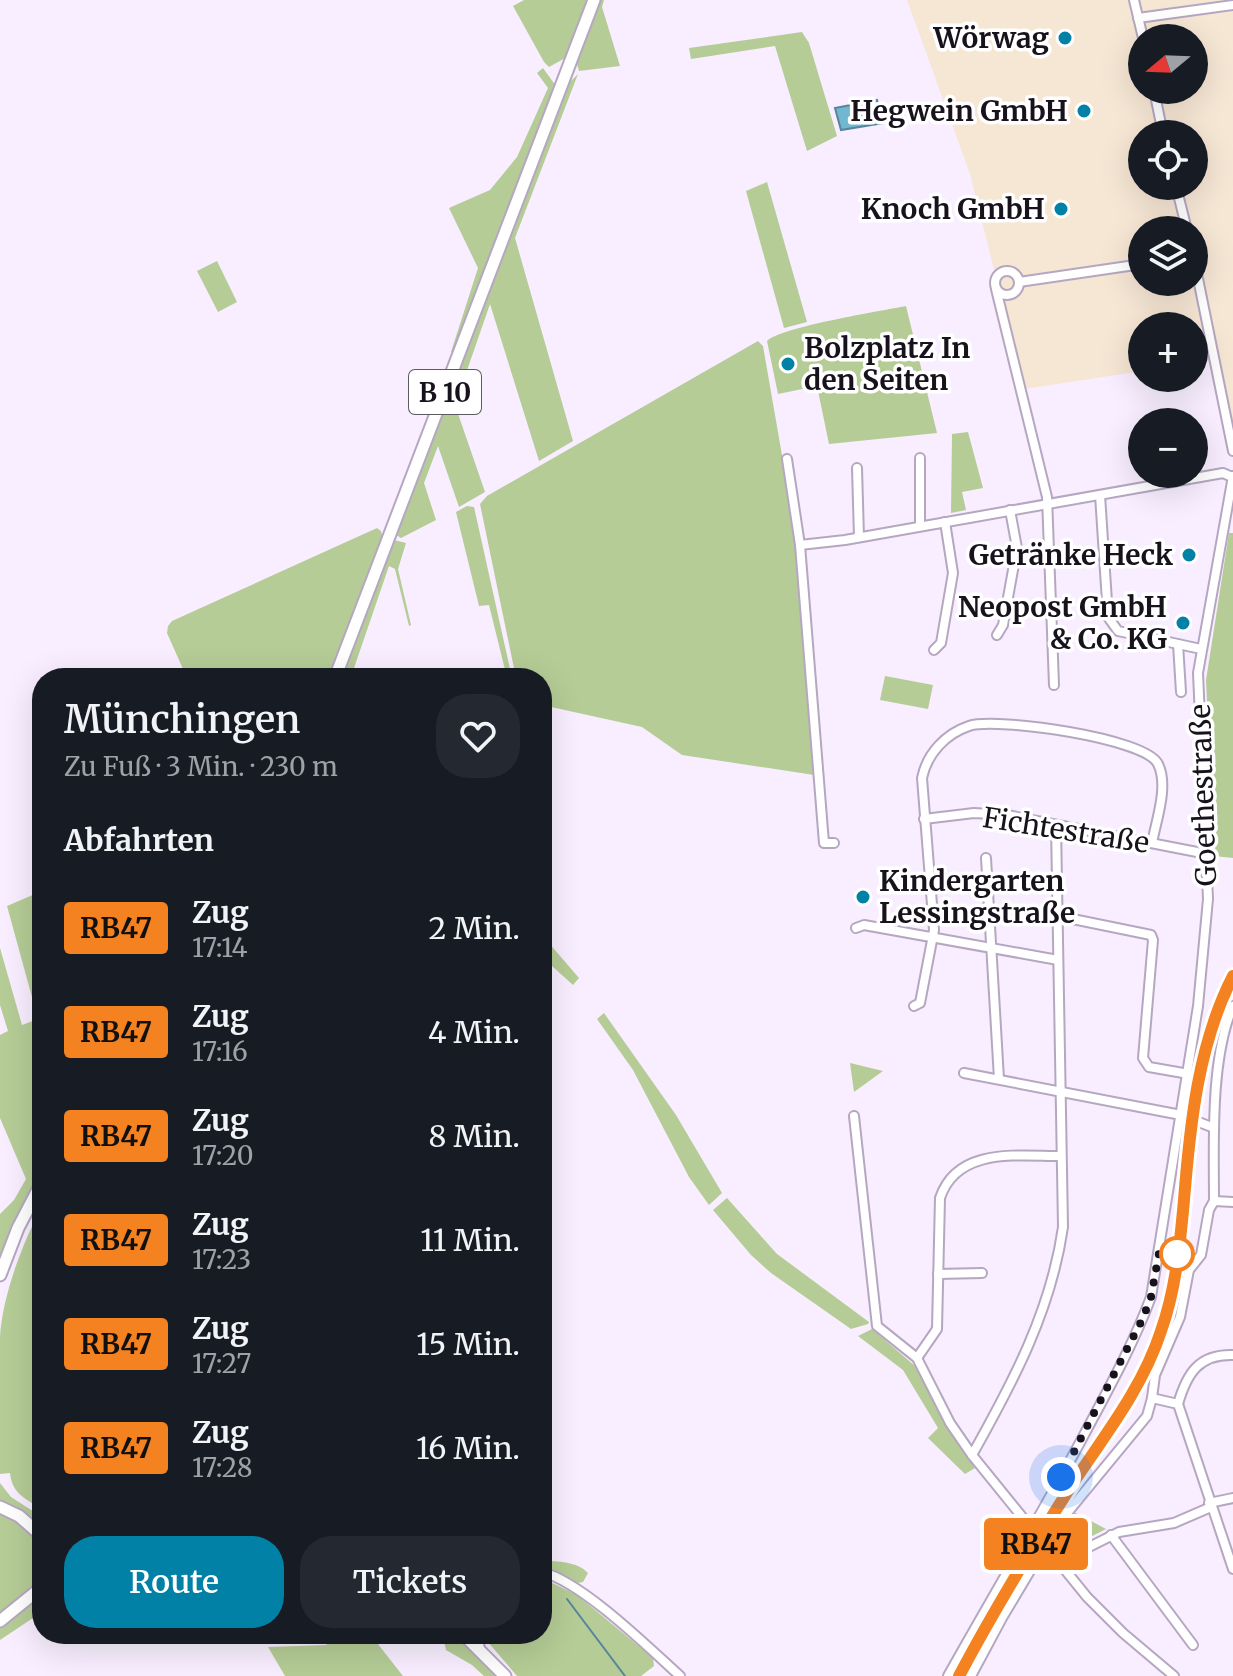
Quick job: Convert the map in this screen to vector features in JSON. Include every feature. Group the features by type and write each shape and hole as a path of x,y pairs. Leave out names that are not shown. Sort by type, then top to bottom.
{"main road":[{"name":"B 10","path":"339,668 594,0"},
{"path":"0,1275 32,1201"},
{"path":"0,1507 19,1516 32,1527"},
{"path":"0,1621 32,1595"},
{"path":"474,1644 505,1676"}],"street":[{"path":"1134,0 1140,24"},
{"path":"1138,18 1233,5"},
{"path":"1019,282 1128,266"},
{"path":"1019,282 1013,273 1003,272 995,278 1047,504 1054,685"},
{"path":"996,289 1000,294 1011,295 1019,282"},
{"path":"1202,296 1233,451"},
{"path":"920,458 920,525"},
{"path":"787,459 800,545 824,843 834,843"},
{"path":"857,468 859,537"},
{"path":"800,545 1223,473 1232,477"},
{"name":"Goethestraße","path":"948,1676 1033,1530 1135,1337 1151,1297 1189,1074 1208,899 1198,673 1232,477"},
{"path":"1100,495 1108,617 1118,631 1201,649"},
{"path":"997,635 1003,625 1017,548 1010,510"},
{"path":"934,650 941,643 953,573 945,522"},
{"path":"1178,644 1181,692"},
{"path":"914,1006 920,1003 933,938 922,778 925,764 941,743 970,726 1010,723 1117,743 1152,756 1158,764 1161,778 1152,843"},
{"name":"Fichtestraße","path":"924,819 974,813 1007,815 1197,852 1207,857"},
{"path":"972,1455 1003,1400 1033,1336 1053,1283 1063,1227 1056,825"},
{"path":"986,858 999,1079"},
{"path":"1058,916 1151,935 1143,1058 1149,1067 1189,1074"},
{"path":"856,928 864,925 1058,960"},
{"path":"971,1676 1045,1545 1073,1505 1147,1416 1155,1375 1180,1317 1189,1270 1201,1255 1209,1210 1214,1201 1214,1128 1222,1049 1233,1006"},
{"path":"964,1073 1181,1115 1214,1128"},
{"path":"854,1116 877,1326 917,1358 950,1423 1045,1545 1107,1618 1174,1676"},
{"path":"917,1358 937,1332 940,1198 948,1182 971,1163 994,1156 1060,1156"},
{"path":"1214,1201 1233,1202"},
{"path":"938,1274 982,1273"},
{"path":"1233,1355 1216,1355 1204,1360 1184,1384 1178,1404 1233,1569"},
{"path":"1152,1398 1178,1404"},
{"path":"1057,1559 1063,1560 1127,1529 1174,1523 1210,1505 1233,1498"},
{"path":"1111,1535 1193,1645"},
{"path":"552,1576 580,1592 680,1676"},
{"path":"479,1644 480,1649"}],"shaded area":[{"path":"907,0 1233,0 1233,431 1220,359 1208,361 1208,312 1128,312 1128,373 1024,389 970,174"}],"green space":[{"path":"524,0 588,0 567,57 549,67 513,6"},
{"path":"600,0 604,0 602,7 620,66 579,71 577,64"},
{"path":"802,32 809,43 837,136 807,151 775,46 691,59 689,48"},
{"path":"543,68 556,86 455,352 451,352 478,268 449,208 490,190 517,157 548,88 537,73"},
{"path":"578,74 515,238 573,441 539,461 490,304 455,405 485,492 459,507 438,446 424,483 436,520 401,538 396,535 419,474 569,83"},
{"path":"767,182 807,322 784,328 746,191"},
{"path":"217,261 237,302 218,312 197,271"},
{"path":"906,306 937,433 829,444 817,386 778,394 767,341 791,330"},
{"path":"758,341 763,346 798,547 814,775 682,755 642,727 552,707 552,668 514,668 480,504 487,496"},
{"path":"968,432 983,488 962,492 966,510 951,513 952,434"},
{"path":"467,506 474,507 510,668 505,668 489,605 479,606 456,512"},
{"path":"377,528 381,531 383,539 333,668 183,668 167,633 172,621"},
{"path":"1229,533 1233,533 1233,858 1214,856 1206,680"},
{"path":"394,540 406,543 398,569 411,625 395,569 389,566 354,668 344,668"},
{"path":"885,676 933,685 928,709 880,700"},
{"path":"32,895 32,997 7,906"},
{"path":"552,947 579,978 573,985 552,966"},
{"path":"0,948 22,1025 32,1021 32,1194 0,1260 0,1214 14,1200 26,1179 0,1118 0,1035 8,1031 0,1005"},
{"path":"604,1013 676,1115 722,1193 709,1205 689,1177 633,1070 597,1019"},
{"path":"850,1063 883,1071 854,1092"},
{"path":"727,1198 777,1254 868,1324 851,1329 771,1273 751,1255 713,1210"},
{"path":"32,1228 32,1503 15,1489 10,1473 0,1474 0,1337 5,1305"},
{"path":"872,1329 915,1366 929,1387 936,1408 975,1468 965,1474 928,1438 938,1428 903,1370 858,1336"},
{"path":"0,1483 11,1497 32,1511 32,1520 12,1506 0,1501"},
{"path":"0,1512 32,1534 32,1587 3,1613 0,1611"},
{"path":"1074,1512 1106,1529 1061,1552 1053,1544"},
{"path":"552,1561 584,1569 588,1573 583,1582 578,1583 552,1571"},
{"path":"552,1583 577,1595 653,1658 654,1666 641,1676 517,1676 490,1644 552,1644"},
{"path":"32,1602 32,1619 0,1640 0,1626"},
{"path":"378,1644 403,1676 285,1676 268,1647"},
{"path":"445,1644 463,1644 497,1676 484,1676 446,1650"}],"water":[{"path":"877,100 884,123 841,130 835,108"}],"waterway":[{"path":"567,1599 625,1676"}],"railway":[{"path":"959,1676 1023,1564 1116,1419 1157,1338 1174,1277 1198,1084 1218,1010 1233,976"}],"train":[{"name":"RB47","path":"959,1676 1055,1512 1137,1385 1155,1349 1174,1277 1204,1056 1217,1012 1233,976"}],"place":[{"name":"Wörwag","path":"1065,38"},
{"name":"Hegwein GmbH","path":"1084,111"},
{"name":"Knoch GmbH","path":"1061,209"},
{"name":"Bolzplatz In den Seiten","path":"788,364"},
{"name":"Getränke Heck","path":"1189,555"},
{"name":"Neopost GmbH & Co. KG","path":"1183,623"},
{"name":"Kindergarten Lessingstraße","path":"863,897"}],"route":[{"path":"1061,1477 1135,1337 1151,1297 1159,1253 1177,1254"}]}
